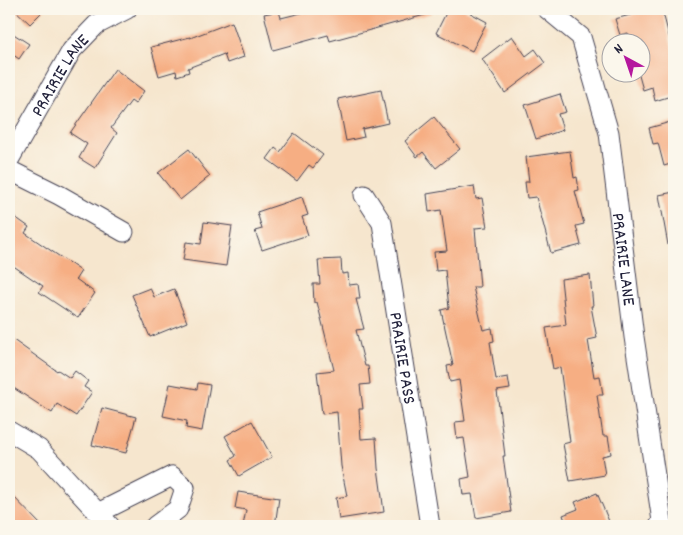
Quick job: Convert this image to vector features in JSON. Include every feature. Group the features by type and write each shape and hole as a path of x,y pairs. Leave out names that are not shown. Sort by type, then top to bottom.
{"street":[{"name":"PRAIRIE LANE","path":"9,160 72,50 96,25 127,9"},
{"name":"PRAIRIE LANE","path":"547,9 581,37 609,133 634,337 662,521 659,526"},
{"path":"9,170 59,195 124,232"},
{"name":"PRAIRIE PASS","path":"364,195 382,223 430,526"},
{"path":"9,431 39,449 104,519 172,476 185,488 181,502 178,510 155,526"}],"building":[{"path":"14,9 45,9 30,24"},
{"path":"317,9 431,9 432,13 330,41 328,35 273,50 264,14 279,11 281,18"},
{"path":"448,9 463,9 487,22 472,51 436,33"},
{"path":"653,9 662,9 674,55 674,95 655,101 652,87 643,90 641,82 650,82 650,32 619,32 615,19"},
{"path":"232,22 244,57 227,63 224,54 188,68 189,72 177,76 176,71 159,76 151,47 190,38"},
{"path":"9,31 29,44 19,59 9,52"},
{"path":"512,36 526,56 535,49 545,63 505,93 482,59"},
{"path":"115,69 144,91 135,104 131,101 111,128 117,133 95,168 79,158 87,144 70,133"},
{"path":"381,90 388,123 362,129 364,137 346,141 338,99"},
{"path":"560,94 566,112 558,114 563,130 536,139 525,105"},
{"path":"434,117 460,149 436,168 423,152 417,157 405,141"},
{"path":"674,121 674,163 664,166 658,143 653,144 649,128"},
{"path":"294,133 323,155 313,168 309,165 297,181 267,159 275,148 280,152"},
{"path":"189,149 210,176 180,200 158,173"},
{"path":"570,151 574,178 577,177 579,190 575,191 584,224 576,226 581,245 551,253 536,197 527,198 525,182 529,182 526,157"},
{"path":"474,186 476,199 482,198 487,227 475,228 480,287 473,287 483,330 492,328 494,341 490,342 496,379 508,377 510,389 497,391 505,456 503,456 511,512 476,518 472,494 463,495 461,479 470,477 464,438 457,439 455,422 465,421 459,380 450,382 447,366 453,365 441,310 449,308 445,270 436,271 434,252 447,251 441,210 429,212 427,194"},
{"path":"674,192 674,244 668,245 659,195"},
{"path":"302,197 308,215 302,217 308,235 262,250 255,231 262,229 257,212"},
{"path":"15,217 29,227 25,233 81,271 76,279 95,293 78,318 39,292 43,286 9,263 9,226"},
{"path":"204,222 232,226 226,266 183,260 186,242 201,244"},
{"path":"341,259 342,274 348,273 349,285 358,284 360,299 356,299 364,329 356,330 365,366 368,366 370,384 360,385 363,409 359,409 361,439 376,438 384,512 339,519 336,498 347,496 341,466 337,412 322,414 317,372 334,370 317,302 314,303 313,284 320,284 318,260"},
{"path":"590,275 593,306 591,306 597,338 588,340 594,377 600,376 603,395 597,395 603,436 608,436 611,454 602,456 605,475 570,481 563,444 570,442 560,367 553,369 546,328 566,325 561,279"},
{"path":"150,288 154,297 174,289 187,322 150,337 132,295"},
{"path":"9,337 57,371 70,378 75,371 88,381 84,387 92,392 76,416 57,404 52,413 9,385"},
{"path":"198,383 210,385 202,431 186,428 187,421 163,416 170,384 197,389"},
{"path":"102,408 136,417 126,453 92,445"},
{"path":"252,421 272,457 239,476 230,460 236,456 225,436"},
{"path":"9,492 42,526 9,526"},
{"path":"238,492 279,498 275,526 243,526 246,510 235,508"},
{"path":"597,493 611,526 567,526 563,515 578,509 575,502"}]}
